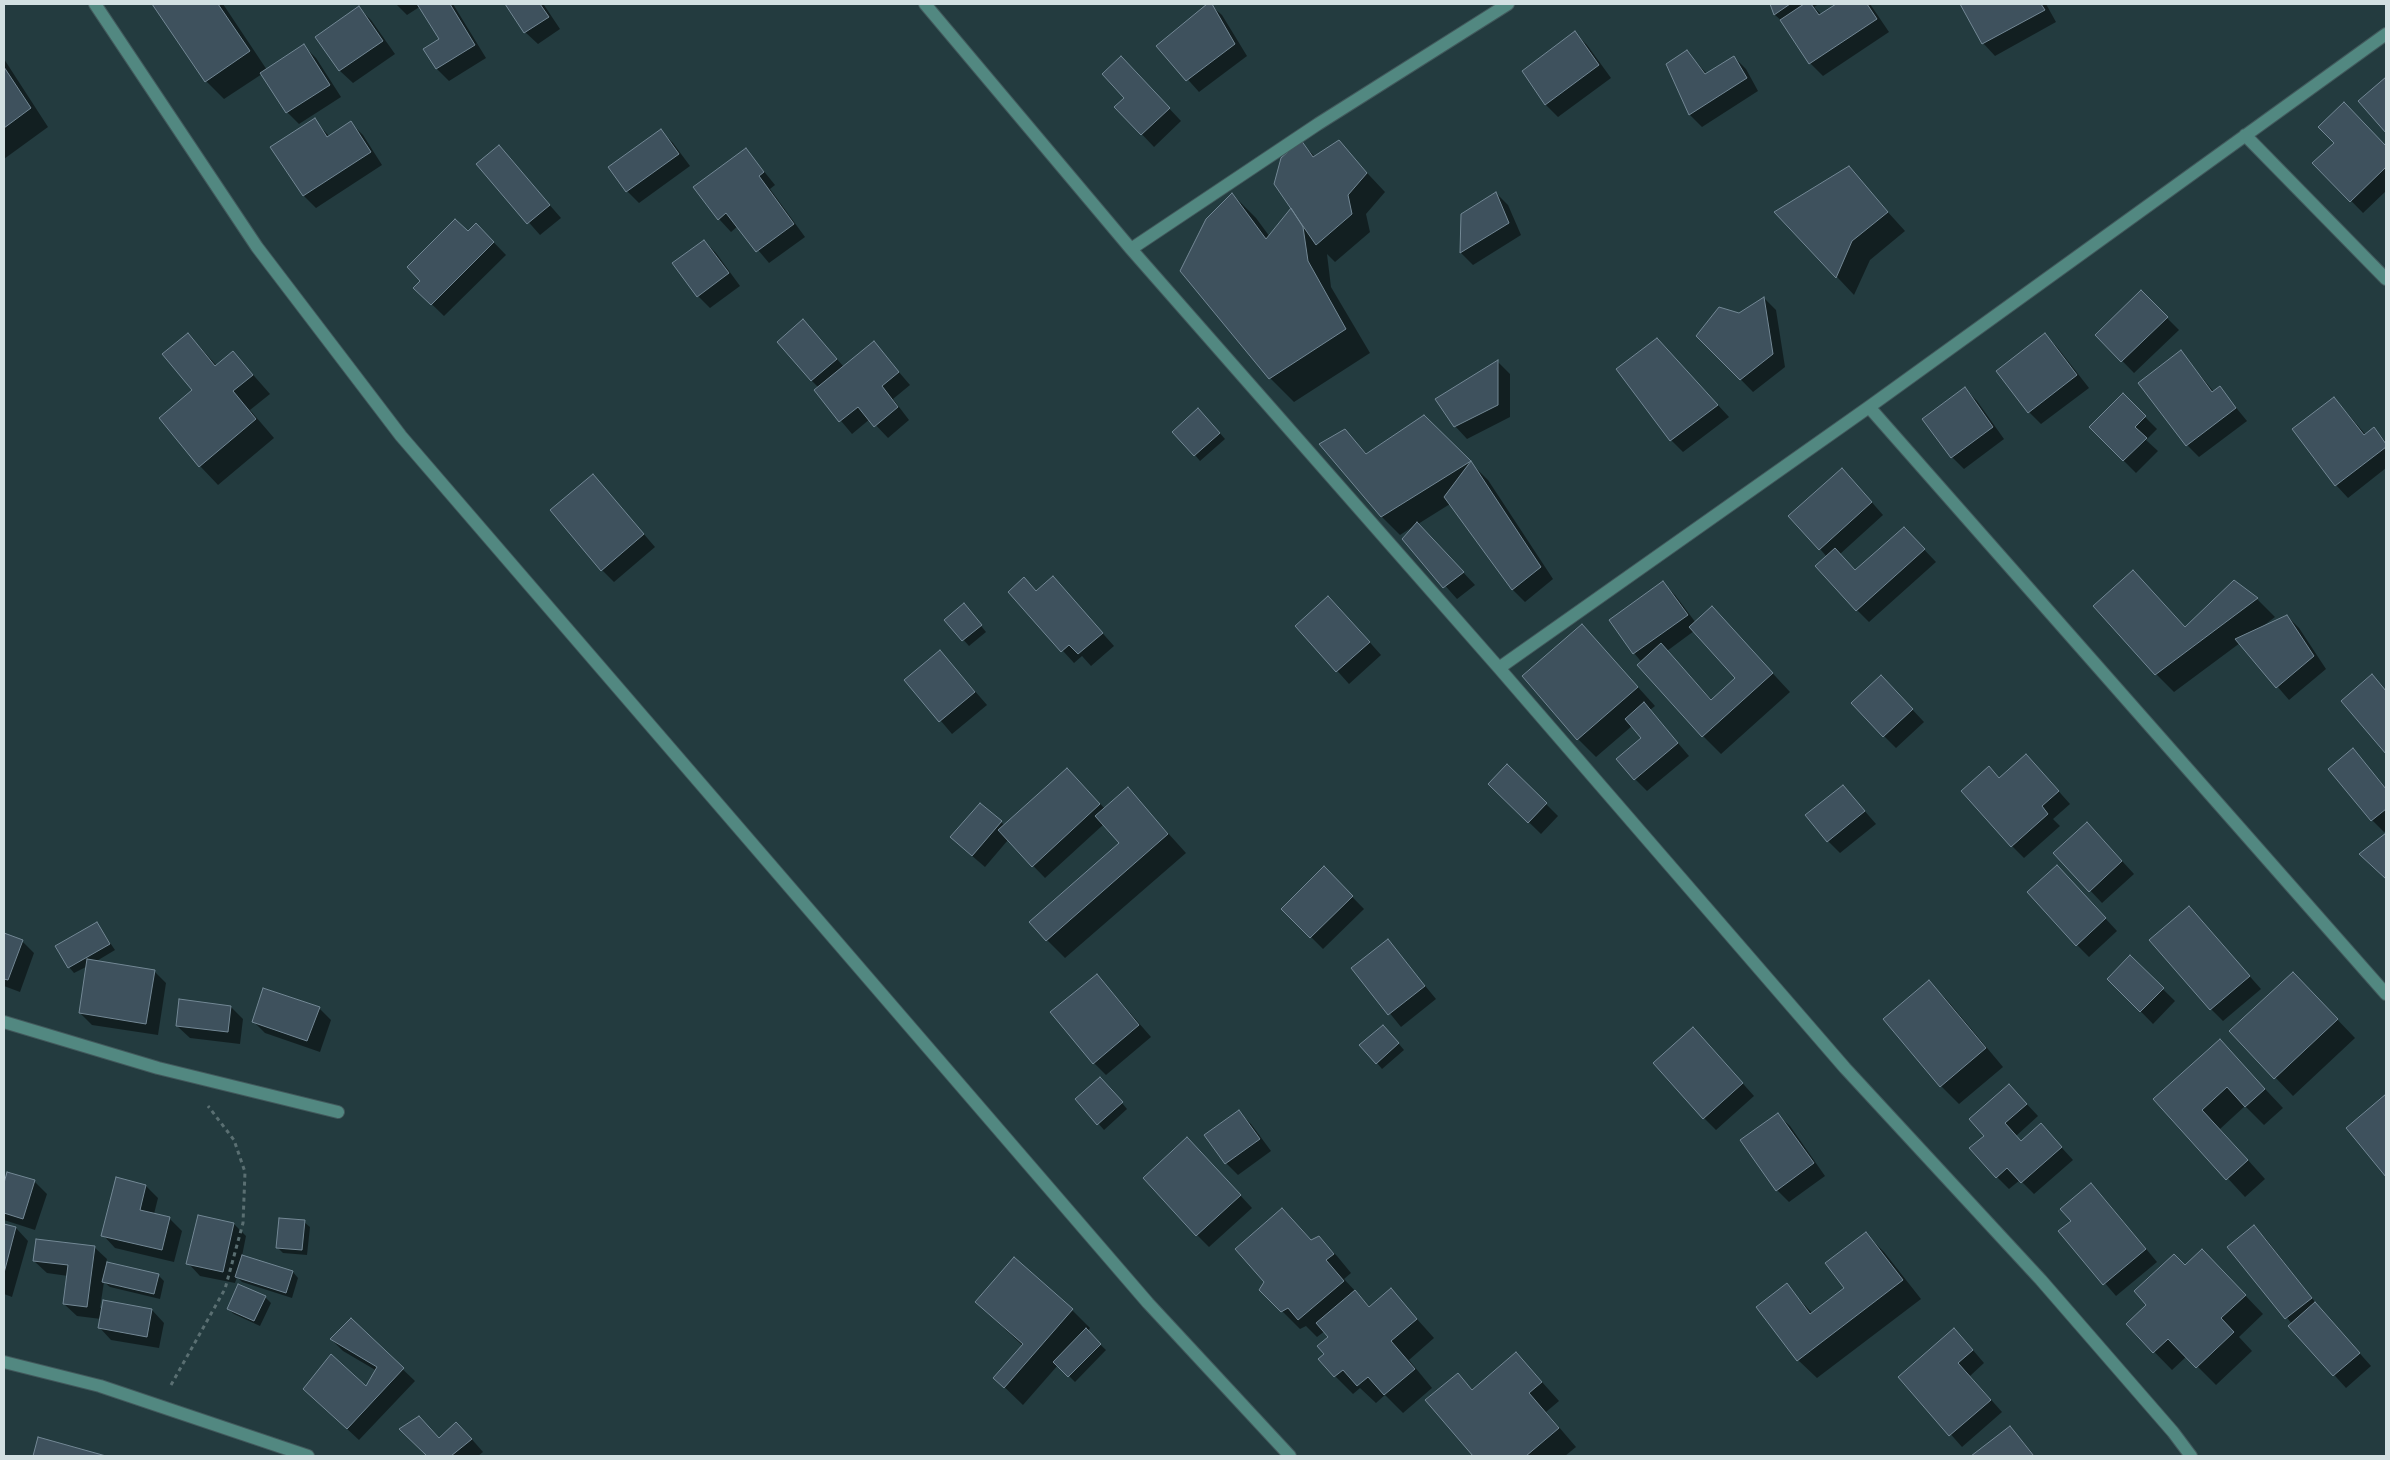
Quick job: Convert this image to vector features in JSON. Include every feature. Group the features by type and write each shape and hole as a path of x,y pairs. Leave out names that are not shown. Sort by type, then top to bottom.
{"street":[{"path":"96,4 257,247 401,436 1148,1303 1290,1456"},
{"path":"925,4 1131,249 1499,668 1845,1068 2040,1280 2173,1432 2191,1456"},
{"path":"1131,249 1318,124 1508,4"},
{"path":"1499,668 1868,407 2386,34"},
{"path":"2246,136 2386,279"},
{"path":"1868,407 2386,994"},
{"path":"4,1022 158,1068 338,1112"},
{"path":"4,1362 100,1386 308,1456"}],"path":[{"path":"159,1407 225,1290 244,1222 245,1172 234,1140 212,1109 204,1103"}],"building":[{"path":"152,4 218,4 250,51 205,82"},
{"path":"417,4 450,4 475,45 436,69 423,49 439,39"},
{"path":"505,4 540,4 549,17 524,33"},
{"path":"1207,4 1212,4 1235,44 1186,81 1156,46"},
{"path":"1770,4 1790,4 1774,15"},
{"path":"1804,4 1811,4 1819,15 1836,4 1867,4 1877,19 1809,64 1780,20"},
{"path":"1960,4 2041,4 2045,10 1982,44"},
{"path":"359,6 383,41 339,71 315,37"},
{"path":"1575,31 1599,65 1545,105 1522,71"},
{"path":"304,44 330,85 286,113 260,73"},
{"path":"1687,50 1705,74 1734,56 1747,78 1689,115 1666,64"},
{"path":"1121,56 1170,108 1141,135 1114,107 1124,98 1102,74"},
{"path":"4,67 31,108 4,128"},
{"path":"2386,77 2386,133 2358,101"},
{"path":"2344,102 2386,146 2386,167 2350,202 2312,163 2334,143 2318,127"},
{"path":"315,118 327,137 351,121 371,152 303,196 270,147"},
{"path":"661,129 679,154 626,192 608,167"},
{"path":"1301,140 1313,157 1339,140 1367,173 1348,195 1352,214 1316,245 1274,184 1281,158"},
{"path":"499,145 550,205 527,224 476,164"},
{"path":"746,148 764,172 759,176 794,224 756,252 726,213 718,220 693,187"},
{"path":"1849,166 1888,212 1852,241 1836,278 1774,212"},
{"path":"1496,192 1509,223 1460,253 1461,214"},
{"path":"1232,193 1266,239 1291,208 1303,227 1308,261 1346,329 1269,379 1180,271 1206,219"},
{"path":"455,219 468,231 476,223 494,242 431,305 413,288 420,281 407,267"},
{"path":"704,240 729,273 697,297 672,263"},
{"path":"2141,290 2168,317 2121,362 2095,335"},
{"path":"1764,297 1773,354 1740,380 1696,336 1719,307 1739,313"},
{"path":"803,319 837,359 811,381 777,342"},
{"path":"188,333 215,366 233,351 253,375 233,391 256,419 199,467 159,418 192,390 162,354"},
{"path":"2045,333 2077,375 2028,413 1996,371"},
{"path":"1657,338 1718,405 1670,441 1616,369"},
{"path":"874,341 899,372 882,386 898,407 874,427 858,407 839,422 814,390"},
{"path":"2181,350 2212,392 2220,386 2236,408 2186,446 2138,383"},
{"path":"1498,360 1498,405 1454,427 1435,399"},
{"path":"1965,387 1993,427 1951,458 1922,419"},
{"path":"2123,393 2146,416 2135,427 2147,438 2123,461 2089,427"},
{"path":"2334,397 2364,435 2374,427 2386,444 2386,447 2335,486 2292,429"},
{"path":"1198,408 1220,433 1194,456 1172,432"},
{"path":"1424,415 1471,461 1381,517 1319,444 1345,429 1366,454"},
{"path":"1471,461 1541,567 1512,590 1444,497"},
{"path":"1842,468 1872,502 1819,550 1788,516"},
{"path":"593,474 644,534 601,571 550,510"},
{"path":"1417,522 1464,572 1443,588 1402,539"},
{"path":"1904,527 1925,549 1856,611 1815,566 1835,548 1855,570"},
{"path":"2133,570 2185,627 2234,580 2258,598 2155,675 2093,606"},
{"path":"1053,576 1103,633 1078,654 1069,645 1061,652 1008,592 1024,577 1036,591"},
{"path":"1663,581 1688,615 1633,654 1609,620"},
{"path":"1328,596 1370,642 1336,672 1295,626"},
{"path":"964,603 982,625 962,641 944,620"},
{"path":"1712,606 1773,673 1702,737 1637,665 1661,643 1711,700 1735,678 1689,627"},
{"path":"2287,615 2314,656 2276,688 2235,639"},
{"path":"1582,624 1638,687 1577,740 1522,676"},
{"path":"940,650 975,692 939,722 904,680"},
{"path":"2372,674 2386,691 2386,754 2341,701"},
{"path":"1881,675 1913,709 1883,737 1851,703"},
{"path":"1644,702 1678,743 1634,780 1616,759 1641,738 1625,719"},
{"path":"2353,748 2386,789 2386,809 2371,821 2328,769"},
{"path":"2026,754 2059,791 2042,806 2048,814 2011,847 1961,791 1989,766 1999,778"},
{"path":"1507,764 1547,803 1528,823 1488,784"},
{"path":"1067,768 1100,804 1032,867 998,830"},
{"path":"1843,785 1865,811 1827,842 1805,815"},
{"path":"1128,787 1168,834 1046,941 1029,922 1119,843 1095,816"},
{"path":"980,803 1002,821 972,856 950,837"},
{"path":"2087,822 2122,861 2089,892 2053,853"},
{"path":"2386,833 2386,879 2359,854"},
{"path":"2057,865 2106,918 2076,946 2027,892"},
{"path":"1324,866 1353,896 1310,938 1281,909"},
{"path":"2189,906 2250,976 2210,1010 2149,940"},
{"path":"97,922 110,944 68,968 55,946"},
{"path":"4,933 23,940 8,980 4,979"},
{"path":"1388,939 1425,986 1388,1015 1351,968"},
{"path":"2130,955 2164,988 2140,1012 2107,979"},
{"path":"87,959 155,970 146,1024 79,1013"},
{"path":"2293,972 2338,1019 2274,1079 2229,1031"},
{"path":"1097,974 1139,1025 1093,1064 1050,1012"},
{"path":"1929,980 1986,1048 1940,1087 1883,1019"},
{"path":"263,988 320,1007 307,1041 252,1022"},
{"path":"179,999 231,1006 228,1032 176,1026"},
{"path":"1383,1025 1399,1043 1376,1064 1359,1045"},
{"path":"1693,1027 1743,1083 1703,1119 1653,1063"},
{"path":"2220,1039 2265,1089 2245,1107 2227,1087 2202,1110 2248,1160 2226,1180 2153,1099"},
{"path":"1100,1077 1123,1102 1097,1125 1075,1099"},
{"path":"2009,1084 2027,1104 2005,1123 2021,1141 2041,1123 2062,1147 2021,1183 2007,1168 1996,1178 1969,1148 1984,1136 1969,1119"},
{"path":"2386,1094 2386,1177 2346,1128"},
{"path":"1239,1110 1260,1139 1225,1164 1204,1135"},
{"path":"1778,1113 1814,1163 1776,1191 1740,1140"},
{"path":"1187,1137 1241,1195 1196,1236 1143,1178"},
{"path":"7,1172 35,1180 23,1219 4,1213 4,1183"},
{"path":"116,1177 146,1185 140,1210 170,1217 162,1250 101,1236"},
{"path":"2091,1183 2146,1249 2103,1285 2058,1231 2071,1221 2060,1209"},
{"path":"1282,1208 1311,1240 1319,1236 1334,1254 1326,1260 1344,1281 1298,1320 1288,1308 1281,1312 1259,1290 1264,1282 1235,1249"},
{"path":"198,1215 234,1223 223,1272 186,1264"},
{"path":"279,1218 305,1220 302,1250 276,1248"},
{"path":"4,1224 16,1227 4,1273"},
{"path":"2254,1225 2312,1298 2285,1319 2227,1247"},
{"path":"1866,1232 1903,1280 1797,1361 1756,1307 1787,1283 1810,1314 1844,1288 1825,1263"},
{"path":"36,1239 95,1246 87,1307 63,1304 68,1265 33,1261"},
{"path":"2202,1249 2246,1295 2221,1318 2234,1332 2196,1368 2168,1339 2153,1353 2126,1324 2146,1305 2134,1291 2174,1254 2185,1265"},
{"path":"242,1255 293,1271 286,1293 235,1277"},
{"path":"1014,1257 1073,1309 1004,1388 993,1378 1023,1344 975,1302"},
{"path":"107,1262 159,1274 154,1294 102,1282"},
{"path":"238,1284 266,1296 254,1321 227,1309"},
{"path":"1391,1288 1417,1319 1391,1341 1415,1369 1384,1395 1368,1377 1357,1386 1343,1370 1334,1377 1318,1359 1324,1354 1317,1346 1328,1337 1316,1323 1355,1290 1369,1307"},
{"path":"103,1300 152,1309 147,1337 98,1328"},
{"path":"2315,1302 2360,1353 2333,1376 2288,1326"},
{"path":"351,1318 404,1368 347,1429 303,1389 331,1354 366,1386 377,1367 330,1339"},
{"path":"1086,1328 1101,1344 1068,1377 1053,1362"},
{"path":"1954,1328 1973,1350 1958,1363 1991,1400 1949,1436 1898,1377"},
{"path":"1516,1352 1542,1382 1529,1393 1559,1428 1526,1456 1473,1456 1425,1400 1458,1373 1472,1390"},
{"path":"419,1416 439,1438 456,1422 472,1439 451,1456 427,1456 399,1429"},
{"path":"2010,1426 2034,1456 1971,1456"},
{"path":"38,1437 106,1456 33,1456"}]}
